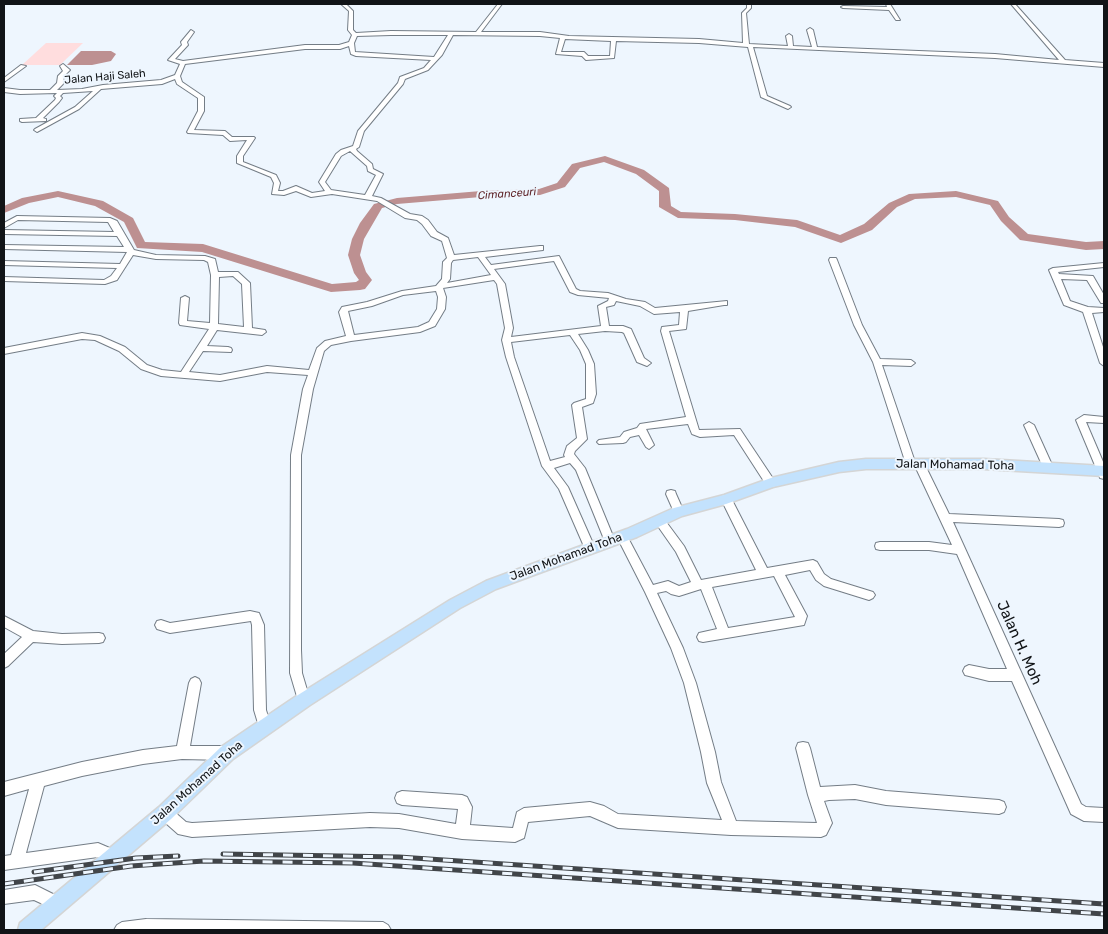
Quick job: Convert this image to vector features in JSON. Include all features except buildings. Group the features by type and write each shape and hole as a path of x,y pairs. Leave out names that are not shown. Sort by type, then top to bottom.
{"main road":[{"name":"Jalan Mohamad Toha","path":"27,930 165,813 227,753 304,700 455,604 491,584 616,539 660,522 679,512 726,500 772,483 839,466 866,464 984,464 1104,472"}],"street":[{"path":"343,4 351,11 351,30 355,35"},
{"path":"478,33 500,4"},
{"path":"749,4 749,8 744,13 748,44 764,97 788,106"},
{"path":"1013,4 1062,61"},
{"path":"843,7 889,6 898,19"},
{"path":"810,30 815,49"},
{"path":"191,32 185,44 171,60 183,64 300,47 338,47 351,43"},
{"path":"329,192 323,184 323,180 340,153 353,148 361,131 401,83 402,78 422,71 435,59 452,33"},
{"path":"355,35 478,33 614,38 1104,64"},
{"path":"355,35 351,43 353,53 356,54 435,59"},
{"path":"789,36 791,48"},
{"path":"562,37 558,53 584,54 586,58 612,57 614,38"},
{"path":"183,64 177,76 178,83 201,97 201,110 190,132 225,133 230,138 252,138 240,156 240,162 274,176 277,183 274,193 284,193 296,188 311,195 329,192 382,201 408,216 419,218 425,222 434,234 445,240 451,258"},
{"path":"4,80 23,66"},
{"path":"52,91 60,84 61,76 67,70 63,66"},
{"name":"Jalan Haji Saleh","path":"5,91 82,92 99,88 162,82 177,76"},
{"path":"38,130 78,108 99,88"},
{"path":"38,120 57,101 59,98 57,96 62,91"},
{"path":"22,120 57,119"},
{"path":"353,148 354,152 370,164 370,170 380,174 367,198"},
{"path":"4,226 17,218 108,220 114,223 130,251"},
{"path":"4,232 119,234"},
{"path":"4,247 130,251 156,257 209,259 214,264 215,275 214,328 183,375"},
{"path":"4,278 29,248"},
{"path":"304,700 296,673 295,650 296,456 308,389 324,345 351,338 420,328 432,324 441,309 441,287 446,279 447,262 451,258 540,248"},
{"path":"4,278 105,282 112,280 130,251"},
{"path":"480,255 501,284 509,328 506,340 510,357 547,466 563,487 590,548"},
{"path":"150,267 156,257"},
{"path":"178,268 183,258"},
{"path":"490,267 556,258 576,292 614,297 642,304 652,310 684,309 724,303"},
{"name":"Jalan H. Moh","path":"833,260 857,318 858,325 876,362 915,464 946,518 1076,810 1084,814 1104,815"},
{"path":"4,263 121,266"},
{"path":"1104,264 1054,269 1055,276 1067,303 1088,311 1104,312"},
{"path":"215,275 234,274 246,283 248,330"},
{"path":"1055,276 1090,278 1101,290 1104,301"},
{"path":"351,338 343,312 346,308 369,304 402,293 496,277"},
{"path":"604,328 602,306 611,303 614,297"},
{"path":"185,298 182,322 185,324 262,332"},
{"path":"684,309 683,327 665,329 665,331 695,432 698,434 737,431 772,483"},
{"path":"1088,311 1104,362"},
{"path":"506,340 572,331 623,328 628,331 640,360 647,363"},
{"path":"572,331 590,364 592,394 590,402 577,405 582,439 570,449 569,455 580,468 616,539 650,590 677,648 690,683 714,783 731,828"},
{"path":"4,351 74,337 89,337 122,349 129,356 150,369 183,375 220,378 274,369 313,373"},
{"path":"201,348 228,350"},
{"path":"876,362 911,363"},
{"path":"1104,420 1084,418 1080,420 1104,472"},
{"path":"602,442 624,440 627,434 642,430 643,426 691,420"},
{"path":"1029,425 1048,467"},
{"path":"642,430 648,445"},
{"path":"547,466 572,459"},
{"path":"671,494 679,512"},
{"path":"726,500 764,574"},
{"path":"946,518 1059,523"},
{"path":"660,522 680,549 701,585 725,634"},
{"path":"880,546 922,546 959,550"},
{"path":"650,590 668,586 674,591 679,591 701,585 778,573 813,565 820,577 828,583 869,596"},
{"path":"703,637 800,621 800,616 778,573"},
{"path":"161,625 170,628 250,616 255,617 258,625 260,710 265,726"},
{"path":"4,622 31,636 62,639 99,638"},
{"path":"4,662 31,636"},
{"path":"969,670 989,675 1015,675"},
{"path":"182,752 195,683"},
{"path":"165,813 183,829 192,830 370,820 399,821 462,832 515,835 519,833 524,815 590,810 599,811 609,818 618,821 731,828 821,830 825,823 815,795 803,748"},
{"path":"4,789 120,761 182,752 227,753"},
{"path":"38,781 10,862 98,850 111,859"},
{"path":"815,795 855,792 886,798 999,807"},
{"path":"402,798 462,802 465,807 462,832"},
{"path":"4,897 35,892 58,904"},
{"path":"122,930 146,927 383,930"}],"shaded area":[{"path":"46,43 83,43 60,65 22,65"},
{"path":"81,51 111,51 116,54 111,61 92,65 67,65"}],"waterway":[{"name":"Cimanceuri","path":"4,210 26,200 58,194 99,203 129,220 141,245 203,248 331,288 360,286 366,280 360,273 354,255 358,239 378,206 397,201 481,194 540,192 561,185 576,166 605,159 640,172 665,190 665,207 678,215 735,217 797,224 841,239 868,227 893,205 913,196 956,194 994,203 1005,219 1024,237 1086,246 1104,245"}],"railway":[{"path":"223,854 399,857 1104,904"},
{"path":"34,872 136,858 178,856"},
{"path":"4,884 131,866 204,861 353,863 1104,914"}]}
